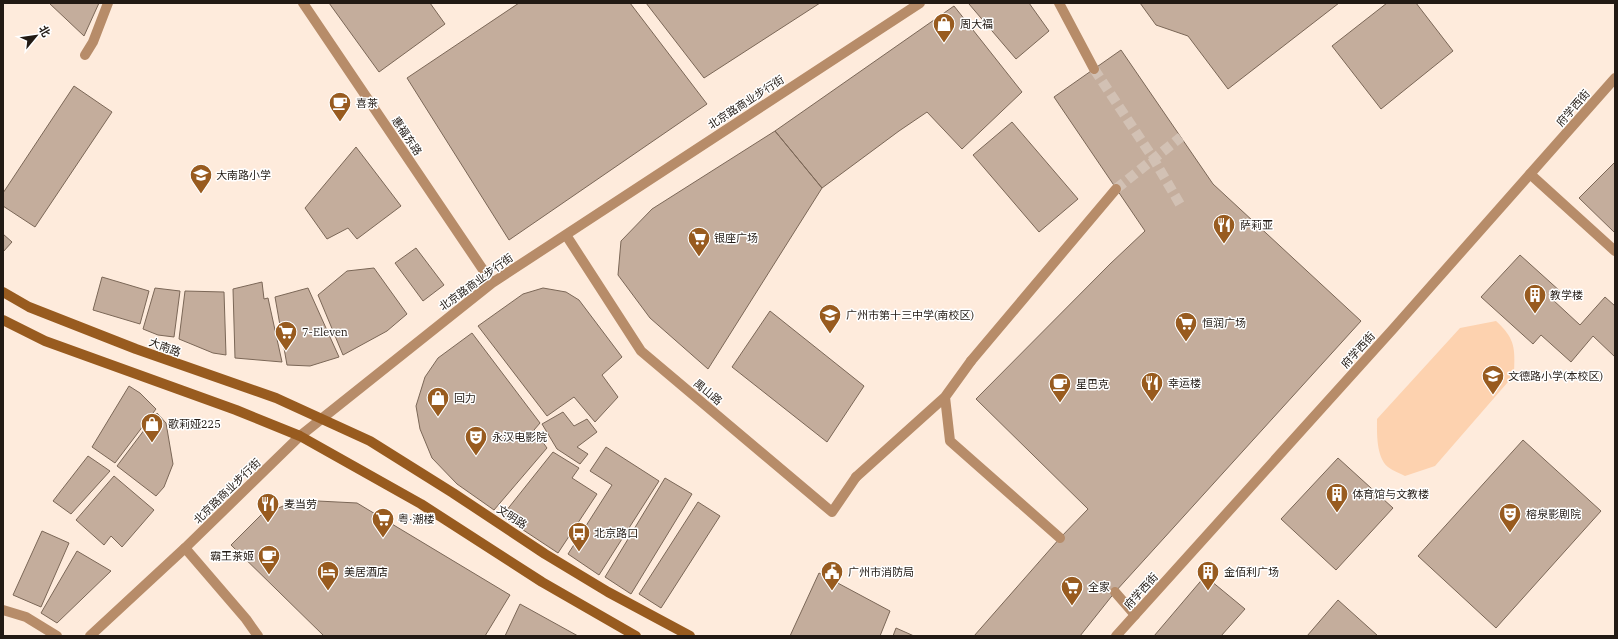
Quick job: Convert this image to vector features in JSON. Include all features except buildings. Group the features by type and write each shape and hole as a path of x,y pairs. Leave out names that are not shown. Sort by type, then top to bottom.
{"main road":[{"name":"大南路","path":"3,292 30,306 86,329 225,381 276,398 322,418"},
{"path":"3,320 45,341 236,410 300,436 421,504 542,582 636,636"},
{"name":"文明路","path":"322,418 370,441 466,501 545,554 603,589 690,636"}],"street":[{"path":"84,55 93,42 108,3"},
{"name":"惠福东路","path":"303,3 492,283"},
{"name":"北京路商业步行街","path":"90,636 185,548 300,436 492,283 920,3"},
{"path":"1059,3 1094,69"},
{"name":"府学西街","path":"1116,636 1393,329 1615,78"},
{"path":"1530,174 1615,251"},
{"name":"禺山路","path":"566,235 641,351 832,512 856,477 945,397 971,361 1116,188"},
{"path":"945,397 950,441 1060,538"},
{"path":"185,548 246,619 258,636"},
{"path":"1115,592 1135,615"},
{"path":"3,610 26,617 57,636"}],"shaded area":[{"path":"1496,321 1503,327 1513,345 1514,375 1435,466 1405,476 1392,470 1384,463 1379,451 1377,419 1460,328"}],"tunnel":[{"path":"1094,69 1153,158 1181,206"},
{"path":"1116,189 1181,137"}],"place":[{"name":"周大福","path":"944,44"},
{"name":"喜茶","path":"340,122"},
{"name":"大南路小学","path":"201,194"},
{"name":"萨莉亚","path":"1224,244"},
{"name":"银座广场","path":"699,258"},
{"name":"教学楼","path":"1535,314"},
{"name":"广州市第十三中学(南校区)","path":"830,334"},
{"name":"恒润广场","path":"1186,342"},
{"name":"7-Eleven","path":"286,352"},
{"name":"文德路小学(本校区)","path":"1493,396"},
{"name":"幸运楼","path":"1152,402"},
{"name":"星巴克","path":"1060,404"},
{"name":"回力","path":"438,418"},
{"name":"歌莉娅225","path":"152,444"},
{"name":"永汉电影院","path":"476,456"},
{"name":"体育馆与文教楼","path":"1337,514"},
{"name":"麦当劳","path":"268,524"},
{"name":"榕泉影剧院","path":"1510,534"},
{"name":"粤·潮楼","path":"383,538"},
{"name":"北京路口","path":"579,552"},
{"name":"霸王茶姬","path":"269,576"},
{"name":"美居酒店","path":"328,592"},
{"name":"广州市消防局","path":"832,592"},
{"name":"金佰利广场","path":"1208,592"},
{"name":"全家","path":"1072,606"}]}
